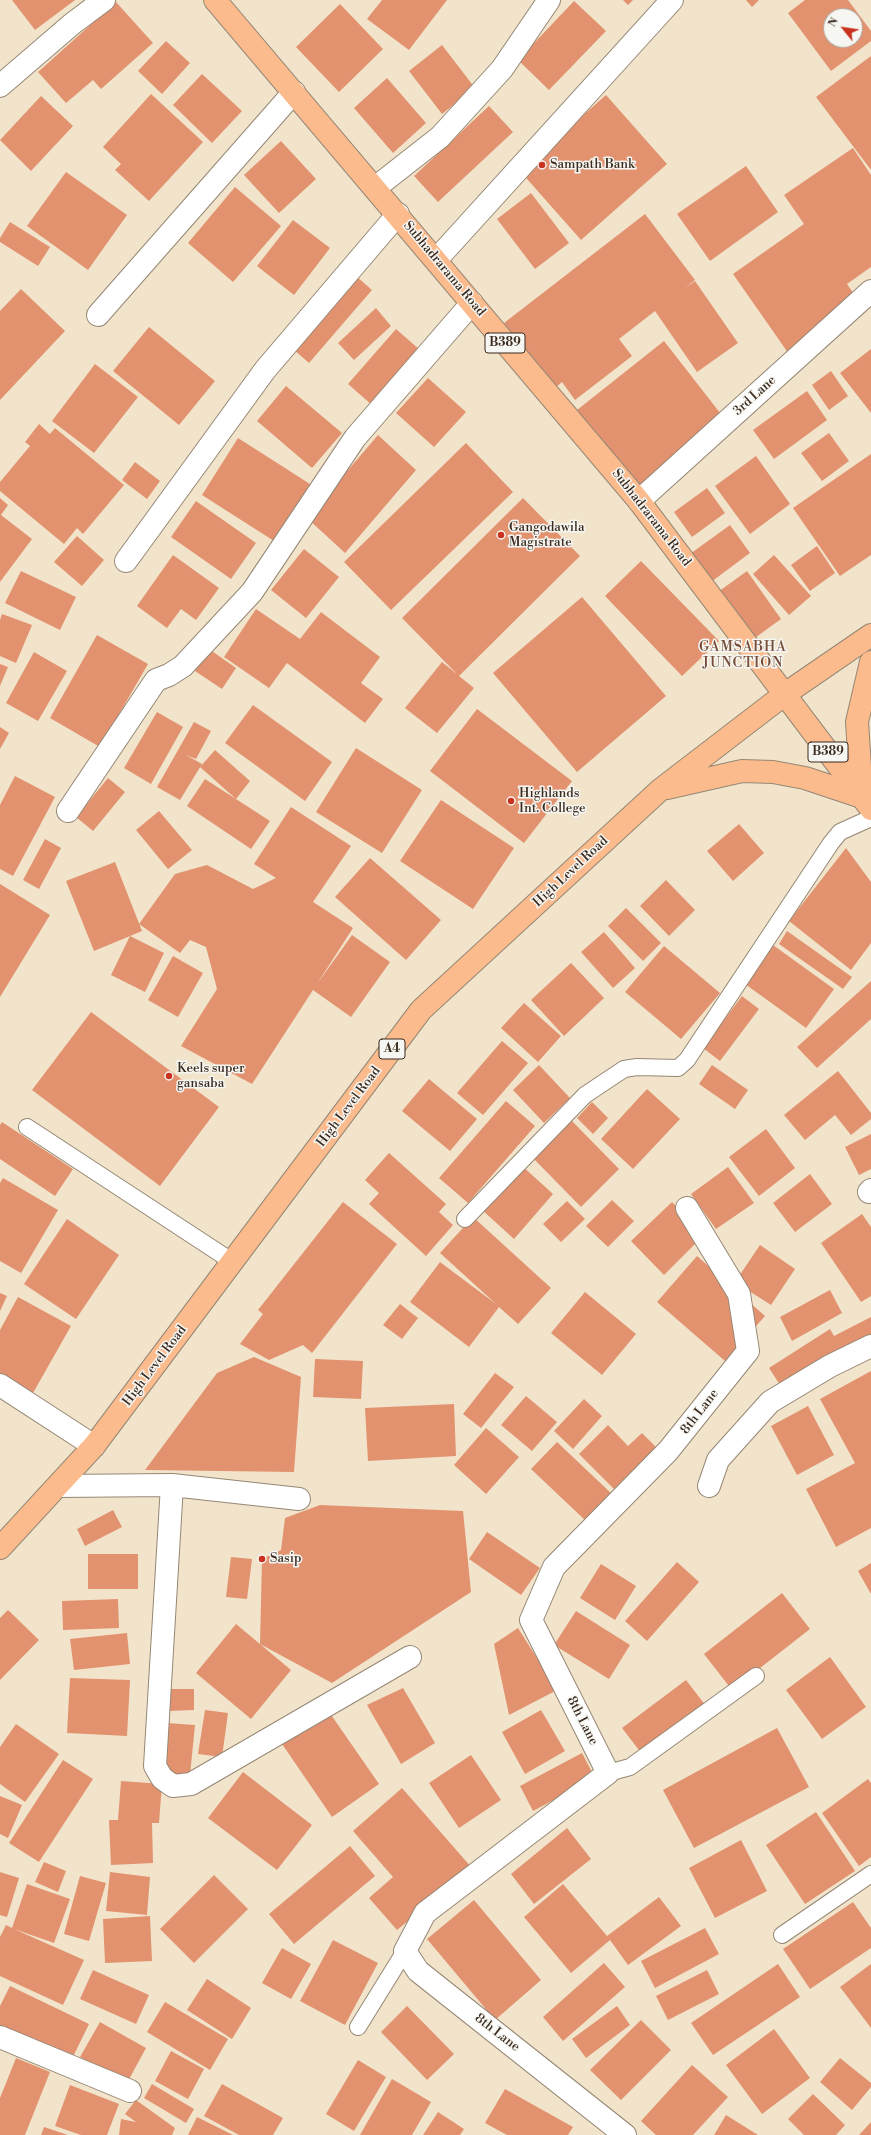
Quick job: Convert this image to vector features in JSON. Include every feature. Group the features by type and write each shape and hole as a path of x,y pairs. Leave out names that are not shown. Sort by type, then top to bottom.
{"main road":[{"name":"Subhadrarama Road","path":"215,0 374,188 398,214 472,304 639,501 785,694"},
{"name":"High Level Road","path":"0,1548 94,1446 421,1010 660,790 785,694 871,635"},
{"path":"660,790 742,771 765,772 805,778 866,803 857,722 871,662"},
{"name":"B389","path":"785,694 866,803"}],"street":[{"path":"0,86 72,24 104,0"},
{"path":"374,188 440,137 502,68 550,0"},
{"path":"436,260 672,0"},
{"path":"98,315 294,92"},
{"path":"126,561 265,370 398,214"},
{"name":"3rd Lane","path":"639,501 871,291"},
{"path":"68,811 156,680 169,675 183,666 252,592 355,438 472,304"},
{"name":"8th Lane","path":"608,1773 531,1620 554,1567 668,1451 748,1351 739,1294 687,1208"},
{"path":"709,1486 718,1460 770,1402 830,1366 871,1346"},
{"path":"0,1385 94,1446"},
{"path":"58,1486 172,1485 299,1499"},
{"path":"172,1485 155,1766 162,1778 173,1786 191,1784 410,1656"},
{"path":"405,1951 425,1913 608,1773"},
{"name":"8th Lane","path":"405,1951 418,1971 625,2135"},
{"path":"0,2037 130,2091"}],"lane":[{"path":"465,1219 585,1095 624,1069 637,1067 678,1068 687,1060 831,843 840,832 871,818"},
{"path":"27,1127 233,1262"},
{"path":"608,1773 630,1768 756,1676"},
{"path":"782,1935 871,1874"},
{"path":"358,2027 405,1951"}],"building":[{"path":"12,0 75,0 35,30"},
{"path":"382,0 447,0 409,50 367,19"},
{"path":"623,0 633,0 628,5"},
{"path":"746,0 759,0 752,7"},
{"path":"805,0 848,0 854,8 823,8 823,48 862,48 831,71 788,13"},
{"path":"574,1 606,31 549,90 518,60"},
{"path":"116,2 153,43 101,89 93,80 66,103 38,72"},
{"path":"340,4 383,49 339,92 296,47"},
{"path":"863,20 871,31 871,41 863,47"},
{"path":"166,41 190,63 162,94 138,71"},
{"path":"442,45 475,88 442,114 409,71"},
{"path":"871,56 871,170 816,97"},
{"path":"202,74 242,111 212,143 173,105"},
{"path":"387,78 426,123 393,153 354,108"},
{"path":"151,94 203,142 149,201 115,170 121,164 103,147"},
{"path":"606,95 667,164 581,240 520,171"},
{"path":"41,96 73,126 31,171 0,140"},
{"path":"489,106 513,132 438,202 414,176"},
{"path":"281,141 316,179 279,213 244,175"},
{"path":"853,148 871,175 871,267 847,284 862,306 791,357 733,274 804,224 784,195"},
{"path":"746,166 778,212 710,261 677,214"},
{"path":"66,172 127,215 88,270 27,226"},
{"path":"235,187 281,226 233,282 188,243"},
{"path":"531,193 569,243 535,269 497,219"},
{"path":"645,214 695,280 685,288 695,281 738,343 697,372 655,311 619,339 632,356 575,400 562,382 554,389 504,323"},
{"path":"293,220 330,248 294,295 257,266"},
{"path":"10,222 50,247 38,266 0,242 0,238"},
{"path":"356,276 372,290 309,363 293,349"},
{"path":"21,289 65,331 0,400 0,311"},
{"path":"376,308 391,326 354,360 338,343"},
{"path":"149,327 215,381 179,425 113,371"},
{"path":"396,329 420,350 372,405 348,384"},
{"path":"664,341 724,418 632,491 572,414"},
{"path":"871,349 871,413 840,373"},
{"path":"95,364 138,397 94,453 52,421"},
{"path":"831,371 848,396 829,410 812,385"},
{"path":"428,378 466,412 434,447 396,413"},
{"path":"286,386 342,433 312,468 257,421"},
{"path":"807,391 827,420 774,459 753,430"},
{"path":"39,424 50,434 55,428 124,485 83,534 77,528 64,544 0,491 0,482 30,446 25,442"},
{"path":"829,433 849,461 822,481 801,453"},
{"path":"378,435 416,470 345,553 307,518"},
{"path":"238,438 310,484 274,541 202,495"},
{"path":"466,443 513,492 391,610 344,562"},
{"path":"871,454 871,555 840,576 793,508"},
{"path":"756,456 790,504 750,534 715,486"},
{"path":"135,462 160,481 147,499 122,480"},
{"path":"707,488 725,513 692,537 674,512"},
{"path":"0,498 8,505 1,515 32,539 0,582"},
{"path":"523,498 580,556 459,676 474,688 437,733 405,708 442,662 457,674 402,618"},
{"path":"196,501 256,543 231,579 171,537"},
{"path":"730,525 750,553 711,582 690,554"},
{"path":"77,536 104,560 82,586 54,562"},
{"path":"817,546 835,573 810,591 791,565"},
{"path":"304,549 339,577 306,618 271,590"},
{"path":"173,555 219,588 196,620 181,609 167,628 137,606"},
{"path":"774,555 811,596 789,615 753,574"},
{"path":"641,561 719,641 682,676 605,596"},
{"path":"21,571 76,597 60,630 5,603"},
{"path":"747,571 781,619 752,640 718,592"},
{"path":"582,597 666,696 577,772 493,673"},
{"path":"256,609 300,639 321,612 380,657 361,683 383,699 365,723 287,663 269,688 224,657"},
{"path":"2,614 32,625 16,663 0,656 0,620"},
{"path":"97,635 148,664 100,747 50,718"},
{"path":"209,649 236,668 222,689 195,671"},
{"path":"34,652 67,671 38,721 6,703"},
{"path":"0,664 8,667 0,686"},
{"path":"253,705 332,762 305,801 225,743"},
{"path":"477,709 572,781 524,843 430,771"},
{"path":"157,712 183,727 151,784 124,768"},
{"path":"194,722 211,731 196,759 186,755 202,764 180,800 157,787"},
{"path":"0,727 9,733 0,749"},
{"path":"356,748 422,790 382,853 316,812"},
{"path":"215,750 250,781 236,799 200,767"},
{"path":"15,776 55,797 13,876 0,869 0,805"},
{"path":"108,778 125,792 93,831 76,817"},
{"path":"205,779 270,821 251,849 187,806"},
{"path":"441,800 514,848 473,909 400,861"},
{"path":"291,807 351,846 313,902 353,928 317,984 352,935 390,962 351,1017 313,990 252,1084 181,1046 217,989 206,947 190,940 180,953 139,924 175,874 207,865 253,889 276,878 254,864"},
{"path":"159,811 192,850 168,869 136,830"},
{"path":"739,824 764,853 733,881 707,851"},
{"path":"45,839 61,848 39,889 23,880"},
{"path":"846,848 871,882 871,943 851,970 789,921"},
{"path":"370,858 441,920 406,960 335,897"},
{"path":"115,862 142,931 94,951 66,881"},
{"path":"666,880 695,910 669,936 640,906"},
{"path":"0,884 50,915 0,997"},
{"path":"626,908 661,943 643,961 608,926"},
{"path":"787,931 852,977 843,989 779,944"},
{"path":"604,932 635,968 613,988 581,952"},
{"path":"130,936 164,953 145,992 111,975"},
{"path":"773,945 834,989 806,1028 745,984"},
{"path":"664,946 720,993 681,1039 625,992"},
{"path":"173,956 203,973 178,1017 148,1000"},
{"path":"571,963 604,998 564,1036 531,1000"},
{"path":"871,981 871,1019 817,1068 797,1047"},
{"path":"742,996 759,1009 720,1061 703,1048"},
{"path":"524,1003 561,1036 538,1062 501,1028"},
{"path":"91,1012 219,1107 160,1186 32,1090"},
{"path":"502,1041 528,1063 483,1115 457,1093"},
{"path":"539,1065 570,1098 544,1123 513,1090"},
{"path":"712,1065 748,1090 735,1109 699,1084"},
{"path":"838,1071 871,1113 871,1119 851,1135 835,1115 805,1140 784,1115"},
{"path":"429,1079 477,1119 450,1151 402,1111"},
{"path":"647,1089 680,1119 633,1169 601,1139"},
{"path":"506,1101 535,1126 468,1203 439,1178"},
{"path":"592,1102 608,1118 593,1134 577,1118"},
{"path":"571,1120 619,1169 581,1207 532,1157"},
{"path":"2,1122 73,1169 55,1196 0,1159 0,1125"},
{"path":"766,1129 795,1168 759,1196 729,1157"},
{"path":"871,1134 871,1169 859,1175 845,1147"},
{"path":"389,1153 446,1204 439,1212 453,1225 426,1256 369,1204 379,1193 365,1180"},
{"path":"520,1164 553,1194 514,1239 481,1209"},
{"path":"728,1167 754,1203 716,1229 691,1194"},
{"path":"810,1174 832,1204 795,1232 773,1203"},
{"path":"3,1178 58,1210 21,1273 0,1261 0,1183"},
{"path":"612,1200 634,1221 608,1247 586,1226"},
{"path":"567,1201 585,1219 561,1242 543,1224"},
{"path":"343,1202 397,1244 312,1353 303,1345 269,1360 240,1344 263,1314 258,1310"},
{"path":"672,1202 704,1235 664,1275 631,1241"},
{"path":"862,1214 871,1227 871,1296 861,1302 821,1243"},
{"path":"473,1217 551,1288 518,1324 499,1307 469,1347 410,1302 440,1262 496,1304 440,1253"},
{"path":"67,1219 119,1255 76,1319 24,1284"},
{"path":"760,1245 795,1269 771,1305 735,1282"},
{"path":"697,1256 765,1316 725,1361 657,1302"},
{"path":"830,1290 842,1313 792,1341 780,1317"},
{"path":"585,1292 636,1334 602,1375 551,1333"},
{"path":"0,1293 7,1296 0,1311"},
{"path":"18,1297 71,1326 33,1393 0,1375 0,1330"},
{"path":"400,1304 418,1318 402,1339 383,1325"},
{"path":"871,1317 871,1334 839,1352 782,1388 769,1368 830,1329 834,1336"},
{"path":"254,1357 301,1377 294,1472 145,1470 217,1373"},
{"path":"315,1359 363,1361 361,1399 313,1397"},
{"path":"871,1371 871,1528 836,1547 806,1489 855,1463 820,1399"},
{"path":"495,1373 514,1387 481,1428 463,1414"},
{"path":"526,1396 557,1422 532,1451 501,1425"},
{"path":"584,1399 602,1416 573,1449 554,1431"},
{"path":"454,1404 456,1456 368,1461 365,1408"},
{"path":"808,1406 834,1455 797,1475 771,1426"},
{"path":"608,1425 628,1446 642,1433 656,1447 614,1489 579,1454"},
{"path":"486,1428 519,1457 486,1494 454,1465"},
{"path":"557,1442 613,1495 587,1522 531,1469"},
{"path":"320,1505 463,1511 471,1592 332,1683 260,1644 262,1559 281,1550 285,1518"},
{"path":"113,1510 122,1527 85,1546 77,1529"},
{"path":"487,1532 540,1568 521,1595 469,1559"},
{"path":"88,1554 138,1554 138,1589 88,1589"},
{"path":"231,1557 252,1559 247,1599 226,1597"},
{"path":"677,1562 699,1582 647,1641 625,1621"},
{"path":"871,1563 871,1594 858,1571"},
{"path":"601,1564 636,1586 615,1620 580,1598"},
{"path":"782,1593 810,1629 732,1690 704,1654"},
{"path":"118,1599 119,1628 63,1630 62,1601"},
{"path":"8,1610 39,1640 0,1680 0,1618"},
{"path":"576,1611 630,1645 609,1679 554,1645"},
{"path":"236,1624 291,1670 251,1719 196,1673"},
{"path":"518,1628 557,1690 509,1715 494,1644"},
{"path":"127,1633 130,1664 74,1670 70,1639"},
{"path":"830,1657 866,1707 822,1739 786,1690"},
{"path":"70,1678 130,1680 127,1736 67,1733"},
{"path":"686,1680 706,1706 642,1754 622,1728"},
{"path":"403,1688 435,1743 401,1764 367,1705"},
{"path":"169,1689 194,1689 194,1710 169,1711"},
{"path":"327,1709 379,1784 332,1817 280,1741"},
{"path":"205,1710 228,1713 222,1757 198,1754"},
{"path":"541,1710 565,1751 525,1774 502,1732"},
{"path":"167,1723 195,1725 190,1775 162,1773"},
{"path":"16,1724 59,1754 25,1802 0,1784 0,1747"},
{"path":"777,1728 809,1787 694,1848 663,1790"},
{"path":"582,1753 595,1778 533,1811 520,1786"},
{"path":"471,1755 501,1800 459,1828 429,1783"},
{"path":"63,1760 93,1779 39,1862 9,1843"},
{"path":"243,1772 312,1825 277,1870 208,1818"},
{"path":"868,1779 871,1783 871,1857 859,1866 822,1813"},
{"path":"121,1781 162,1784 159,1823 152,1823 153,1863 111,1865 109,1820 118,1820"},
{"path":"402,1788 472,1868 397,1930 369,1898 393,1877 353,1831"},
{"path":"0,1796 22,1805 8,1838 0,1834"},
{"path":"816,1812 855,1871 805,1904 766,1845"},
{"path":"567,1828 591,1859 534,1904 511,1874"},
{"path":"741,1840 767,1891 715,1918 689,1868"},
{"path":"350,1846 375,1876 294,1944 269,1914"},
{"path":"44,1862 66,1871 58,1892 35,1882"},
{"path":"0,1872 19,1878 7,1917 0,1915"},
{"path":"110,1872 150,1877 147,1915 106,1911"},
{"path":"214,1875 248,1909 194,1963 160,1929"},
{"path":"80,1876 106,1883 89,1941 64,1934"},
{"path":"27,1884 70,1899 54,1943 14,1929 84,1960 63,2005 0,1976 0,1937 6,1925 12,1928"},
{"path":"563,1884 607,1936 659,1897 681,1926 628,1965 610,1940 571,1973 524,1917"},
{"path":"474,1900 541,1980 495,2020 427,1939"},
{"path":"853,1902 871,1928 871,1948 810,1989 783,1949"},
{"path":"150,1916 152,1961 105,1963 103,1919"},
{"path":"705,1928 719,1954 655,1988 641,1961"},
{"path":"333,1940 378,1963 345,2025 300,2001"},
{"path":"282,1948 311,1964 291,1999 262,1983"},
{"path":"604,1963 625,1987 563,2041 543,2017"},
{"path":"778,1964 800,1997 713,2055 691,2023"},
{"path":"871,1964 871,2028 840,1987"},
{"path":"93,1970 149,1995 136,2024 80,1999"},
{"path":"707,1970 719,1994 668,2020 656,1996"},
{"path":"207,1979 251,2008 232,2039 187,2010"},
{"path":"10,1986 89,2024 69,2065 0,2032 0,2006"},
{"path":"165,2002 228,2039 210,2070 147,2032"},
{"path":"407,2006 454,2054 427,2080 381,2032"},
{"path":"617,2006 630,2025 586,2058 572,2039"},
{"path":"641,2020 671,2050 621,2100 590,2070"},
{"path":"100,2022 146,2048 127,2083 80,2057"},
{"path":"774,2029 810,2078 762,2114 726,2065"},
{"path":"171,2051 204,2069 188,2099 155,2081"},
{"path":"16,2058 50,2072 25,2135 0,2135 0,2098"},
{"path":"840,2058 871,2083 871,2087 852,2110 820,2082"},
{"path":"358,2060 386,2077 354,2131 326,2114"},
{"path":"692,2065 728,2097 693,2135 656,2135 641,2121"},
{"path":"392,2079 431,2102 412,2135 360,2135"},
{"path":"152,2084 194,2109 186,2123 144,2098"},
{"path":"222,2084 283,2118 273,2135 239,2135 204,2116"},
{"path":"70,2085 119,2104 107,2135 81,2135 55,2126"},
{"path":"505,2089 573,2127 568,2135 507,2135 485,2123"},
{"path":"813,2094 845,2125 836,2135 804,2135 788,2119"},
{"path":"136,2100 175,2128 172,2135 119,2135 121,2119 136,2122 125,2114"},
{"path":"438,2112 464,2129 460,2135 423,2135"},
{"path":"726,2115 758,2135 714,2135"},
{"path":"197,2117 233,2135 188,2135"},
{"path":"871,2122 871,2135 859,2135"},
{"path":"44,2127 68,2135 41,2135"}],"place":[{"name":"Sampath Bank","path":"542,165"},
{"name":"Gangodawila Magistrate","path":"501,535"},
{"name":"Highlands Int. College","path":"511,801"},
{"name":"Keels super gansaba","path":"169,1076"},
{"name":"Sasip","path":"262,1559"}],"district":[{"name":"GAMSABHA JUNCTION","path":"743,656"}]}
